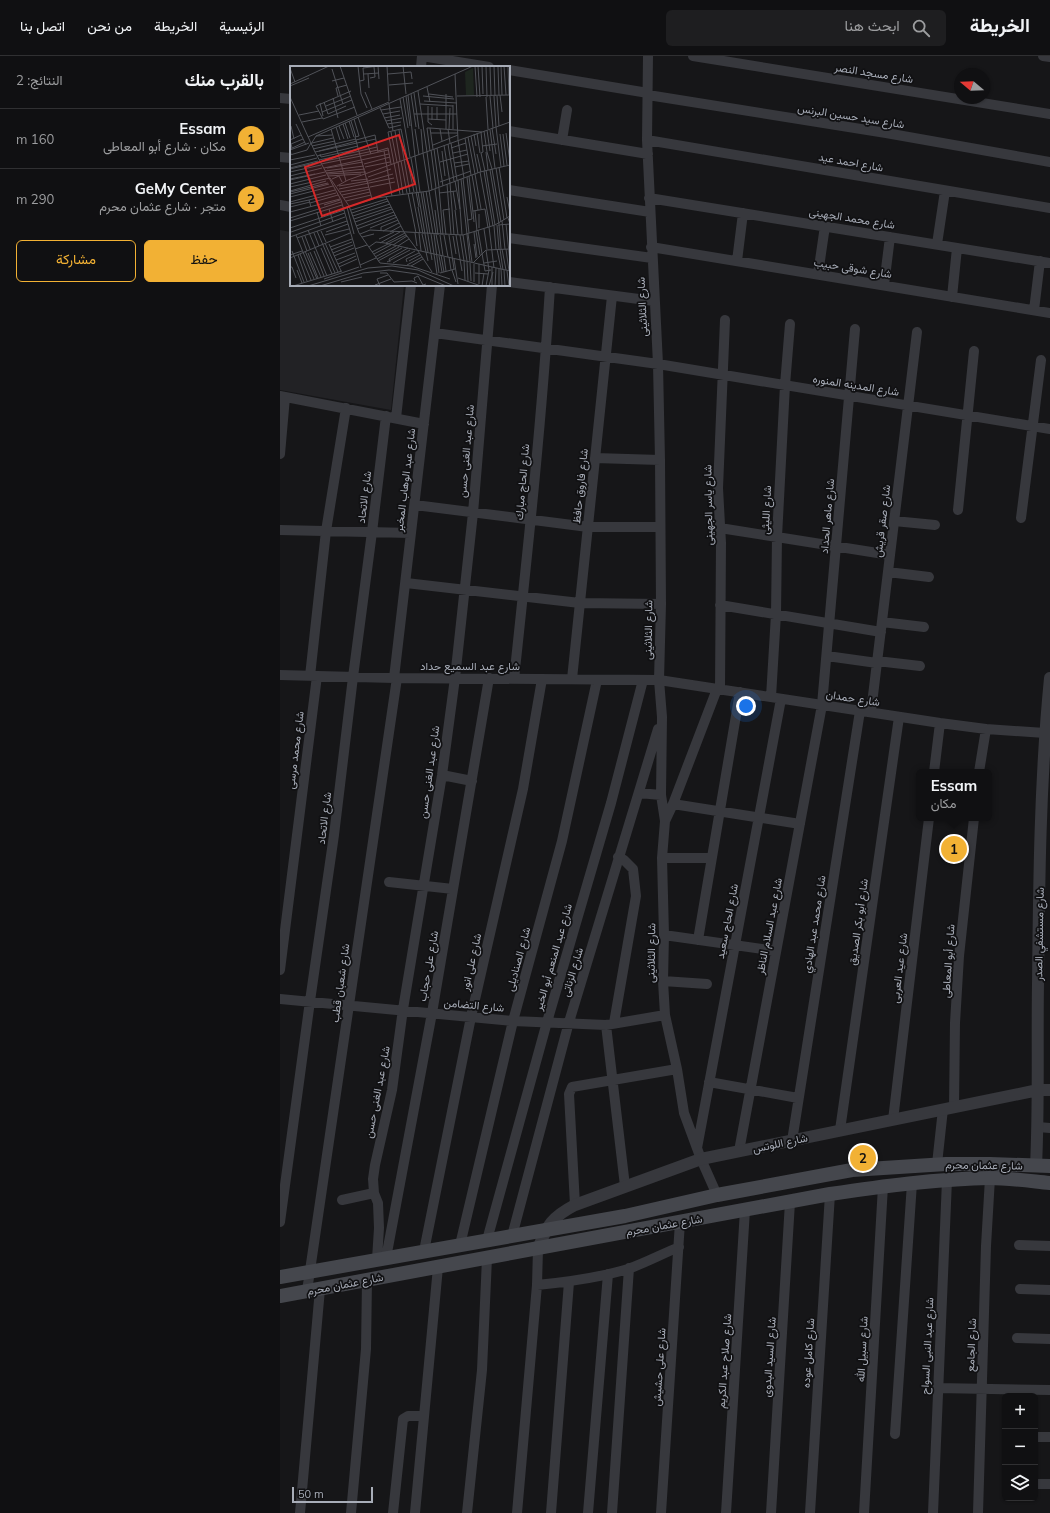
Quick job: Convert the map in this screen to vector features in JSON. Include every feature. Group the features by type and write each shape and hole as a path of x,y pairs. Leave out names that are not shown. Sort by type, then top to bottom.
{"main road":[{"name":"شارع عثمان محرم","path":"280,1277 625,1216 717,1195 852,1170 937,1164 1050,1166"},
{"name":"شارع عثمان محرم","path":"280,1296 830,1194 884,1186 947,1180 990,1178 1050,1183"}],"street":[{"path":"421,66 422,56 483,66"},
{"name":"شارع الثلاثينى","path":"648,56 647,140 651,247 658,364 660,460 661,604 659,680 662,717 661,795 665,821 662,858 664,935 662,981 665,1015 677,1069 684,1113 717,1195"},
{"name":"شارع مسجد النصر","path":"693,56 1050,114"},
{"path":"1044,56 1050,57"},
{"name":"شارع سيد حسين البرنس","path":"510,70 1050,162"},
{"path":"280,98 290,99"},
{"path":"562,140 567,110"},
{"path":"510,131 648,154"},
{"name":"شارع احمد عيد","path":"647,140 1050,208"},
{"path":"280,157 290,158"},
{"path":"510,190 650,212"},
{"path":"937,244 945,191"},
{"name":"شارع محمد الجهينى","path":"649,198 1045,262"},
{"path":"280,205 290,207"},
{"path":"737,261 743,213"},
{"path":"818,274 825,226"},
{"path":"884,285 890,237"},
{"path":"510,238 652,258"},
{"name":"شارع شوقى حبيب","path":"651,247 1050,313"},
{"path":"952,296 957,248"},
{"path":"1034,310 1045,262"},
{"path":"510,282 654,302"},
{"path":"396,418 411,286"},
{"name":"شارع عبد الوهاب المخبر","path":"396,678 411,533 440,286"},
{"name":"شارع عبد الغنى حسن","path":"381,1258 378,1203 374,1193 373,1179 392,1090 403,1009 442,776 455,678 473,513 492,286"},
{"name":"شارع الحاج مبارك","path":"514,679 531,520 550,287"},
{"name":"شارع فاروق حافظ","path":"572,679 612,296"},
{"name":"شارع ياسر الجهينى","path":"719,689 720,528 718,488 725,320"},
{"name":"شارع الليثى","path":"776,698 777,537 785,385 790,324"},
{"name":"شارع ماهر الحداد","path":"822,705 855,329"},
{"name":"شارع صقر قريش","path":"871,712 917,332"},
{"name":"شارع المدينه المنوره","path":"435,333 658,364 1050,429"},
{"path":"958,510 974,351"},
{"path":"1021,518 1041,360"},
{"path":"280,454 282,396 424,424"},
{"name":"شارع محمد مرسى","path":"280,970 314,676 326,531 346,408"},
{"name":"شارع الاتحاد","path":"280,1222 334,835 352,677 386,416"},
{"path":"595,458 660,460"},
{"path":"415,505 588,527 660,527"},
{"path":"894,521 935,525"},
{"path":"720,528 890,555"},
{"path":"280,530 411,533"},
{"path":"888,572 929,577"},
{"path":"406,583 580,603 661,604"},
{"path":"720,605 830,623 881,627 924,627"},
{"path":"827,656 920,666"},
{"name":"شارع عبد السميع حداد","path":"280,677 314,676 659,680"},
{"name":"شارع شعبان قطب","path":"300,1513 314,1290 309,1272 396,678"},
{"name":"شارع على حجاب","path":"381,1258 432,1013 489,678"},
{"name":"شارع مستشفي الصدر","path":"1036,1166 1038,1127 1044,1090 1038,984 1042,772 1050,678"},
{"name":"شارع على انور","path":"424,1251 471,1017 523,789 542,679"},
{"name":"شارع الصناديلى","path":"460,1245 514,1021 562,841 597,680"},
{"name":"شارع عبد المنعم أبو الخير","path":"487,1240 546,1022 611,803 643,680"},
{"name":"شارع حمدان","path":"659,680 940,723 986,729 1045,733"},
{"path":"665,821 719,689"},
{"path":"698,940 740,692"},
{"name":"شارع الحاج سعيد","path":"699,1153 709,1082 759,818 776,698"},
{"name":"شارع عبد السلام الناظر","path":"739,1151 822,705"},
{"name":"شارع محمد عبد الهادي","path":"792,1141 860,711"},
{"name":"شارع الزناتى","path":"512,1236 569,1022 618,857 662,717"},
{"name":"شارع أبو بكر الصديق","path":"840,1130 899,717"},
{"path":"934,769 940,723"},
{"path":"979,769 986,729"},
{"path":"442,776 472,781"},
{"path":"639,792 661,795"},
{"path":"673,804 800,824"},
{"name":"شارع عيد العربى","path":"893,1120 929,821"},
{"name":"شارع أبو المعاطى","path":"937,1164 949,1108 956,1023 959,956 974,821"},
{"path":"618,857 634,869 636,896 610,1024 613,1080 625,1186"},
{"path":"662,858 711,858"},
{"path":"389,882 453,890"},
{"path":"664,935 776,951"},
{"path":"662,981 707,984"},
{"name":"شارع التضامن","path":"280,999 403,1009 514,1021 610,1024 665,1015"},
{"path":"575,1205 569,1094 572,1087 677,1069"},
{"path":"709,1082 798,1098"},
{"name":"شارع اللوتس","path":"538,1249 544,1231 550,1222 563,1212 575,1205 625,1186 699,1153 739,1151 1044,1090"},
{"path":"1038,1127 1050,1128"},
{"name":"شارع الجامع","path":"978,1513 990,1178"},
{"name":"شارع عبد النبى السواح","path":"933,1513 937,1388 947,1180"},
{"path":"895,1434 912,1183"},
{"name":"شارع سبيل الله","path":"864,1513 884,1186"},
{"path":"342,1200 374,1193"},
{"name":"شارع كامل عوده","path":"810,1513 830,1194"},
{"name":"شارع السيد البدوى","path":"771,1513 790,1202"},
{"name":"شارع صلاح عبد الكريم","path":"726,1513 745,1210"},
{"name":"شارع على حشيش","path":"661,1513 680,1222"},
{"path":"1019,1245 1050,1246"},
{"path":"537,1285 569,1282 608,1274 630,1268 679,1247"},
{"path":"517,1513 537,1285 538,1249"},
{"path":"467,1513 482,1370 488,1258"},
{"path":"415,1513 438,1267"},
{"path":"612,1513 630,1268"},
{"path":"588,1513 608,1274"},
{"path":"351,1513 366,1349 367,1280"},
{"path":"551,1513 569,1282"},
{"path":"1020,1289 1050,1290"},
{"path":"1017,1338 1050,1339"},
{"path":"937,1388 1050,1390"},
{"path":"393,1513 402,1419 408,1416 423,1416"},
{"path":"1038,1437 1050,1437"},
{"path":"1038,1484 1050,1484"}],"shaded area":[{"path":"280,230 290,232 290,286 404,286 391,410 280,390"}],"place":[{"name":"Essam","path":"954,849"},
{"name":"GeMy Center","path":"863,1158"}]}
